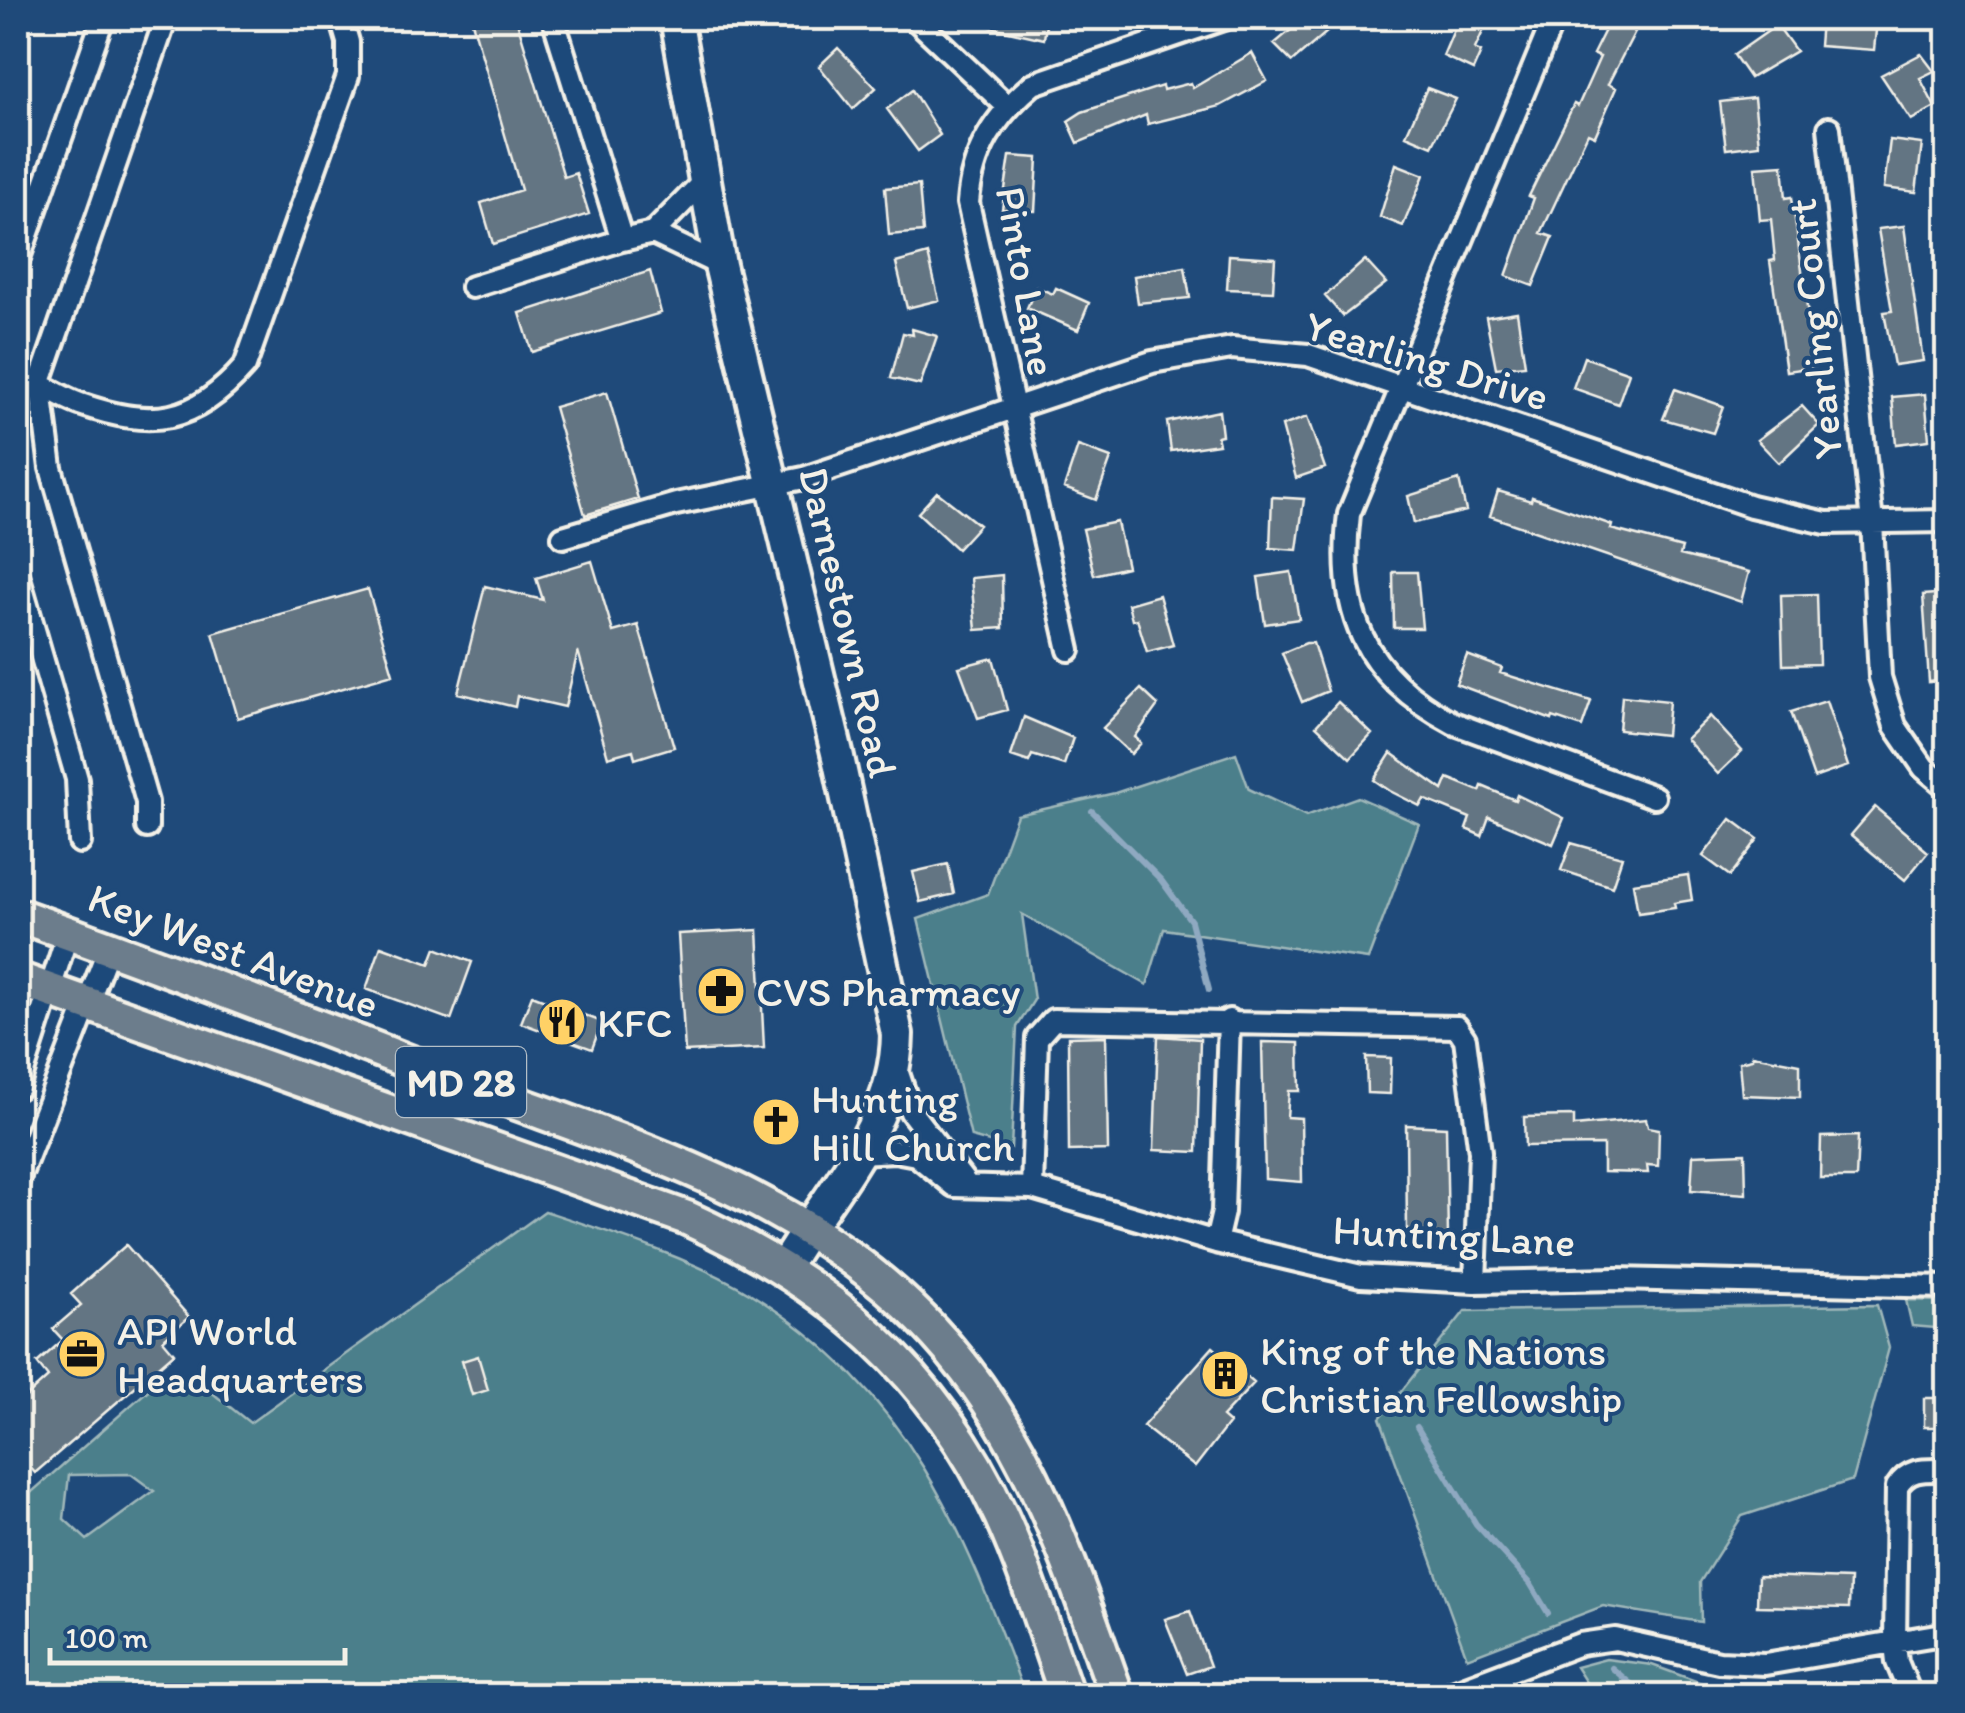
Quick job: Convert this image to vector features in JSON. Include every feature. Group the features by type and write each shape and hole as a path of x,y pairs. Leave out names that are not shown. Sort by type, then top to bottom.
{"main road":[{"name":"Darnestown Road","path":"676,18 720,265 842,776 897,1034 897,1070 876,1124 784,1267"},
{"name":"Key West Avenue","path":"18,916 674,1162 808,1225"},
{"name":"MD 28","path":"18,978 626,1195 730,1238 784,1267 832,1300 882,1344 930,1398 969,1455 1002,1517 1068,1696"},
{"name":"MD 28","path":"808,1225 915,1314 964,1368 1006,1428 1041,1491 1116,1696"}],"street":[{"path":"18,260 103,18"},
{"path":"147,827 147,802 52,468 40,382 166,18"},
{"path":"18,374 78,403 160,421 219,395 245,366 348,76 348,42 340,18"},
{"path":"553,18 622,240"},
{"path":"914,18 1007,106"},
{"name":"Pinto Lane","path":"1069,650 968,203 978,146 1007,106 1033,84 1226,18"},
{"path":"1554,18 1349,514 1343,564 1351,612 1377,664 1424,708 1453,723 1654,797"},
{"name":"Yearling Court","path":"1830,128 1872,522 1880,678 1895,726 1924,768 1948,788"},
{"path":"472,287 653,232 704,181"},
{"path":"653,232 720,265"},
{"name":"Yearling Drive","path":"563,537 676,504 804,478 1152,362 1232,348 1308,355 1751,506 1826,523 1948,521"},
{"path":"18,574 76,779 80,842"},
{"path":"18,1088 68,933"},
{"path":"18,1182 109,948"},
{"path":"1032,1188 1036,1057 1042,1027 1053,1020 1228,1020 1458,1027 1465,1039 1480,1152 1474,1282"},
{"path":"1216,1242 1223,1212 1228,1020"},
{"path":"897,1070 911,1112 968,1186"},
{"name":"Hunting Lane","path":"858,1153 895,1150 916,1155 954,1186 1032,1188 1216,1242 1361,1276 1474,1282 1616,1278 1948,1287"},
{"path":"1910,1696 1894,1642 1897,1487 1903,1476 1918,1470 1948,1470"},
{"path":"1442,1696 1486,1688 1580,1644 1615,1638 1718,1662 1765,1664 1948,1633"}],"green space":[{"path":"1236,753 1249,789 1306,816 1358,797 1419,824 1368,959 1164,929 1147,985 1022,914 1034,1000 1017,1027 1011,1148 971,1137 918,919 988,894 1017,815 1115,793"},
{"path":"545,1211 623,1237 704,1269 751,1294 806,1333 852,1375 891,1421 953,1521 1025,1695 18,1695 18,1504 154,1385 210,1391 250,1423","holes":["131,1474 154,1491 87,1540 64,1519 69,1475"]},
{"path":"1906,1300 1947,1301 1947,1329 1912,1326"},
{"path":"1877,1305 1889,1348 1853,1480 1742,1516 1700,1582 1701,1622 1603,1606 1467,1658 1380,1418 1465,1311"},
{"path":"1606,1659 1652,1665 1734,1695 1594,1695 1576,1667"}],"building":[{"path":"471,18 516,18 564,177 576,173 589,214 493,244 481,203 521,190"},
{"path":"991,18 1047,18 1044,39 991,27"},
{"path":"1305,18 1326,18 1334,26 1292,62 1274,44"},
{"path":"1459,18 1489,18 1475,49 1481,52 1473,70 1443,56"},
{"path":"1611,18 1642,18 1608,84 1616,88 1595,136 1588,133 1541,233 1553,237 1533,286 1506,276 1534,198 1529,196 1574,104 1578,106 1600,57 1593,54"},
{"path":"1821,20 1877,20 1874,50 1819,46"},
{"path":"1777,25 1796,51 1750,78 1734,55"},
{"path":"838,48 876,88 853,109 819,66"},
{"path":"1252,53 1267,81 1220,106 1148,124 1146,115 1078,143 1068,121 1082,112 1162,86 1163,90 1191,83 1193,88"},
{"path":"1921,54 1934,71 1920,78 1935,107 1911,120 1881,75"},
{"path":"1427,88 1456,99 1432,146 1406,135"},
{"path":"912,90 940,135 918,151 887,109"},
{"path":"1754,98 1759,145 1726,149 1720,102"},
{"path":"1890,140 1922,144 1916,192 1884,188"},
{"path":"1010,156 1038,158 1035,211 1002,209"},
{"path":"1396,164 1424,175 1403,226 1380,217"},
{"path":"1783,165 1786,198 1792,197 1815,367 1786,371 1770,261 1775,260 1771,219 1760,220 1755,167"},
{"path":"919,185 923,232 889,235 885,188"},
{"path":"1904,226 1923,361 1894,365 1884,312 1892,311 1878,229"},
{"path":"928,254 939,300 907,308 896,263"},
{"path":"1229,255 1275,258 1273,291 1227,289"},
{"path":"1365,260 1386,283 1343,316 1325,296"},
{"path":"1185,267 1190,298 1138,303 1134,276"},
{"path":"650,271 661,313 532,352 520,313"},
{"path":"1036,287 1053,294 1056,288 1089,303 1078,330 1027,308"},
{"path":"1517,312 1525,365 1496,368 1486,317"},
{"path":"912,329 937,336 920,385 891,378 903,333 913,335"},
{"path":"1584,357 1629,373 1618,404 1573,388"},
{"path":"1675,389 1723,406 1713,433 1663,419"},
{"path":"607,392 638,499 585,515 554,407"},
{"path":"1925,394 1929,440 1896,444 1892,397"},
{"path":"1802,406 1819,425 1779,463 1757,440"},
{"path":"1219,411 1219,444 1171,451 1167,422"},
{"path":"1307,417 1325,468 1296,478 1282,426"},
{"path":"1078,446 1111,458 1096,500 1064,488"},
{"path":"1459,480 1466,511 1414,523 1408,496"},
{"path":"1498,491 1531,501 1532,497 1612,525 1611,529 1682,548 1680,555 1749,572 1741,602 1490,516"},
{"path":"937,492 979,525 957,549 918,513"},
{"path":"1272,497 1304,499 1297,550 1270,548"},
{"path":"1117,522 1127,567 1094,575 1083,529"},
{"path":"592,561 613,632 638,625 674,747 635,759 633,750 608,757 578,651 565,707 517,696 515,707 458,693 485,586 543,600 536,578"},
{"path":"1291,572 1299,619 1265,624 1258,577"},
{"path":"1393,572 1417,572 1422,628 1394,628"},
{"path":"1002,575 1003,628 976,630 971,578"},
{"path":"368,589 393,674 238,718 213,633"},
{"path":"1948,593 1948,680 1929,682 1923,595"},
{"path":"1817,594 1819,664 1783,665 1781,595"},
{"path":"1159,595 1173,645 1147,652 1128,604"},
{"path":"1313,643 1328,691 1302,702 1282,653"},
{"path":"1467,655 1502,668 1500,673 1591,701 1582,727 1553,717 1552,720 1456,684"},
{"path":"993,658 1007,710 978,718 959,667"},
{"path":"1141,689 1158,705 1135,737 1141,743 1131,754 1103,728"},
{"path":"1622,696 1669,701 1666,735 1619,730"},
{"path":"1826,701 1848,766 1814,778 1791,712"},
{"path":"1338,702 1372,734 1350,758 1316,726"},
{"path":"1710,716 1742,751 1718,774 1686,739"},
{"path":"1024,717 1073,738 1064,765 1032,755 1029,762 1011,756"},
{"path":"1391,753 1443,790 1448,778 1480,791 1482,786 1515,800 1517,795 1564,818 1553,844 1489,817 1482,836 1466,829 1470,818 1424,799 1420,806 1390,791 1374,780"},
{"path":"1875,807 1928,852 1905,880 1851,835"},
{"path":"1731,819 1758,839 1730,876 1703,856"},
{"path":"1571,843 1622,857 1612,887 1561,870"},
{"path":"948,864 954,894 920,902 913,872"},
{"path":"1688,875 1692,900 1674,903 1675,908 1638,913 1633,883"},
{"name":"CVS Pharmacy","path":"758,930 764,1048 685,1052 678,934"},
{"path":"381,946 430,964 436,948 472,962 451,1020 366,989"},
{"name":"KFC","path":"532,995 602,1022 592,1049 521,1023"},
{"path":"1106,1036 1108,1150 1069,1151 1068,1037"},
{"path":"1158,1036 1200,1039 1197,1152 1154,1150"},
{"path":"1262,1042 1299,1043 1300,1091 1289,1091 1287,1117 1301,1118 1302,1182 1265,1179"},
{"path":"1752,1055 1800,1064 1800,1097 1742,1095 1739,1062 1752,1059"},
{"path":"1366,1057 1391,1058 1390,1094 1367,1093"},
{"path":"1574,1116 1574,1126 1646,1119 1648,1127 1659,1129 1658,1166 1647,1165 1648,1173 1603,1172 1603,1145 1525,1146 1524,1117"},
{"path":"1406,1125 1446,1127 1448,1237 1407,1234"},
{"path":"1858,1136 1856,1178 1820,1178 1821,1137"},
{"path":"1745,1153 1746,1194 1691,1190 1693,1155"},
{"path":"126,1245 189,1317 163,1340 174,1353 35,1473 18,1453 18,1404 48,1377 37,1363 63,1340 53,1329 81,1305 71,1294"},
{"path":"1213,1347 1254,1383 1222,1417 1229,1423 1195,1467 1143,1426"},
{"path":"478,1356 488,1390 472,1395 462,1361"},
{"path":"1924,1398 1948,1398 1948,1427 1924,1427"},
{"path":"1758,1576 1850,1579 1849,1608 1757,1606"},
{"path":"1190,1611 1210,1666 1187,1674 1165,1619"}],"waterway":[{"path":"1092,811 1161,880 1191,921 1209,990"},
{"path":"1417,1427 1476,1524 1530,1583 1548,1613"},
{"path":"1612,1668 1645,1696"}],"place":[{"name":"CVS Pharmacy","path":"721,991"},
{"name":"KFC","path":"562,1022"},
{"name":"Hunting Hill Church","path":"776,1122"},
{"name":"API World Headquarters","path":"82,1354"},
{"name":"King of the Nations Christian Fellowship","path":"1225,1374"}]}
